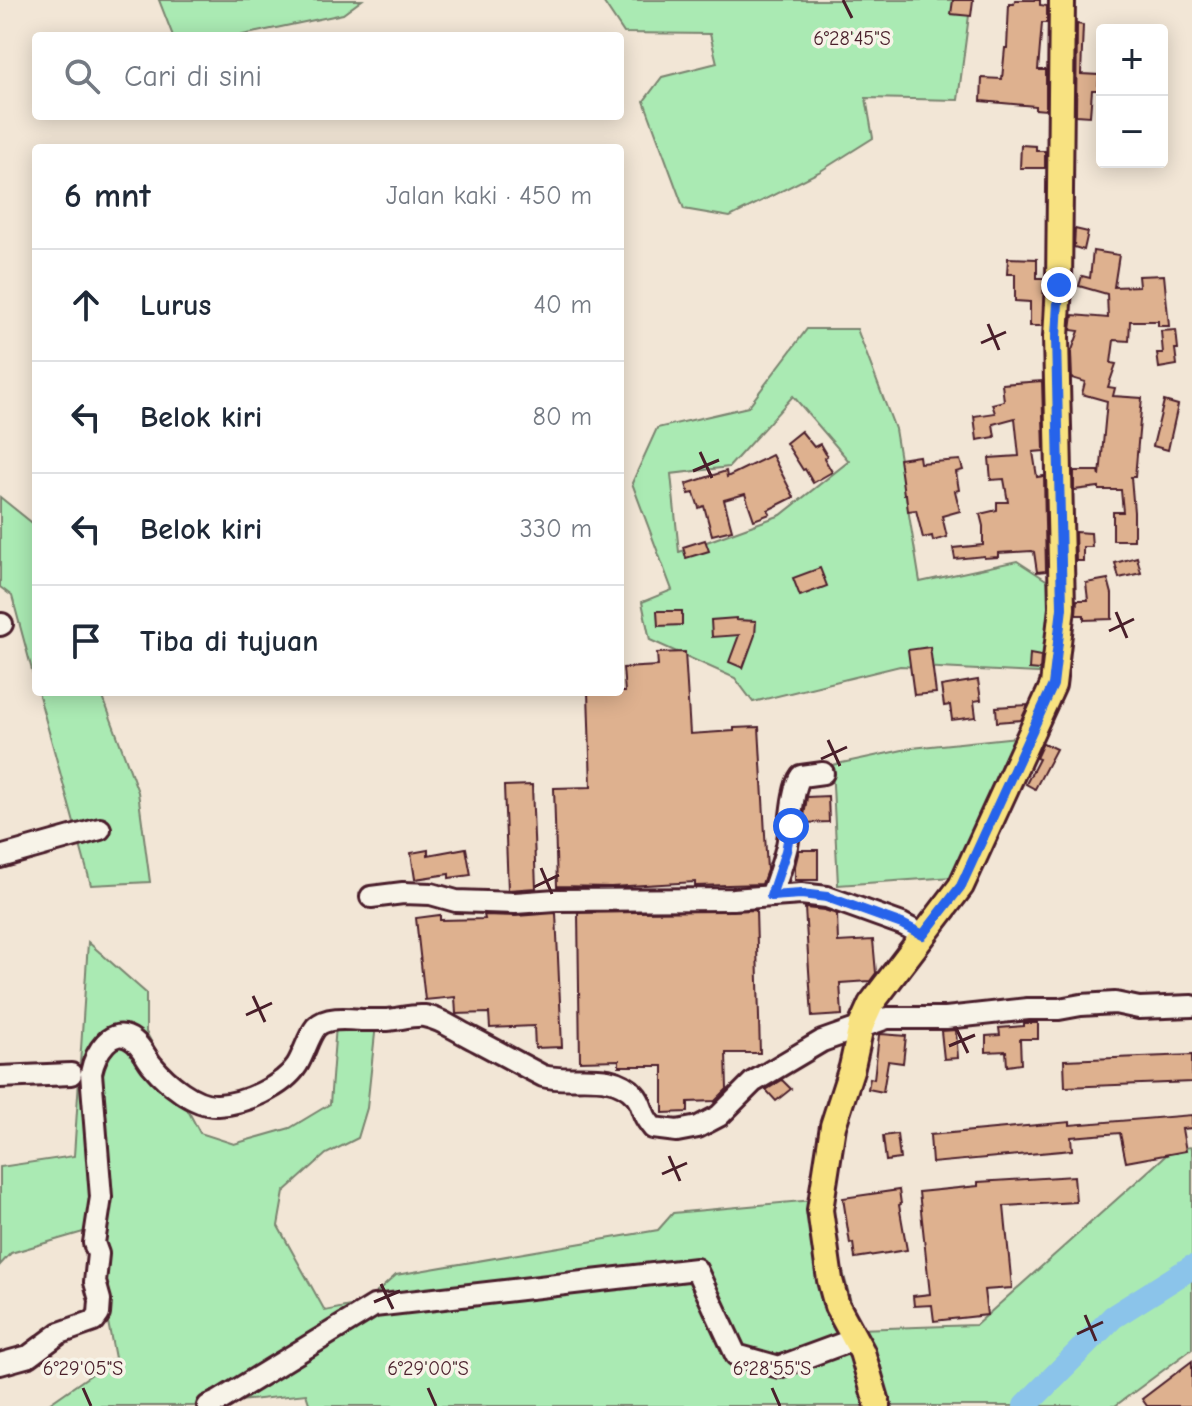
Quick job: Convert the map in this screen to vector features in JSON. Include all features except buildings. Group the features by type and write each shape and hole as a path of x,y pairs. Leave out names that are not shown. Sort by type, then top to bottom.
{"main road":[{"path":"878,1406 858,1346 837,1306 820,1210 833,1126 861,1026 871,1004 961,886 1053,685 1062,608 1056,337 1062,0"}],"street":[{"path":"771,896 786,851 795,783 801,776 823,773"},
{"path":"0,857 100,829"},
{"path":"371,897 431,894 456,901 515,903 733,899 801,894 827,897 902,924 923,935"},
{"path":"0,1364 29,1356 60,1333 94,1321 99,1314 100,1300 95,1282 98,1254 94,1243 101,1197 91,1073 95,1058 110,1038 118,1035 131,1038 138,1044 153,1066 189,1097 212,1106 256,1096 288,1077 317,1027 325,1022 423,1016 543,1076 554,1079 590,1077 621,1084 637,1096 653,1128 677,1131 698,1127 719,1116 753,1082 822,1041 887,1018 946,1018 1115,1003 1139,1008 1192,1006"},
{"path":"0,1077 71,1074"},
{"path":"208,1406 374,1306 696,1269 736,1355 779,1367 858,1346"}],"green space":[{"path":"159,0 362,0 343,14 257,32 171,32"},
{"path":"602,0 971,0 958,100 866,98 873,138 819,172 730,217 684,209 644,101 662,77 717,63 710,34 623,32"},
{"path":"807,329 857,329 895,429 920,582 1017,561 1063,591 1058,674 900,666 753,702 735,678 650,640 642,602 672,590 632,483 657,428 748,407","holes":["793,396 849,461 781,515 679,552 671,474 729,467"]},
{"path":"0,497 32,523 32,670 12,596 0,587"},
{"path":"39,696 102,696 138,792 150,882 91,885"},
{"path":"1036,735 967,876 838,885 832,765 912,748"},
{"path":"88,942 146,993 146,1032 200,1133 234,1144 290,1128 330,1104 337,1012 377,1015 367,1108 358,1138 326,1154 284,1192 278,1226 325,1311 365,1303 396,1275 658,1230 673,1213 824,1199 858,1329 976,1325 1173,1149 1192,1147 1192,1349 1115,1406 310,1406 306,1394 193,1406 46,1406 115,1358 90,1230 11,1253 0,1265 0,1167 74,1156"}],"waterway":[{"path":"1025,1406 1113,1317 1192,1267"}],"route":[{"path":"791,826 771,896 801,894 827,897 902,924 923,935 961,886 1053,685 1062,608 1056,337 1059,285"}]}
